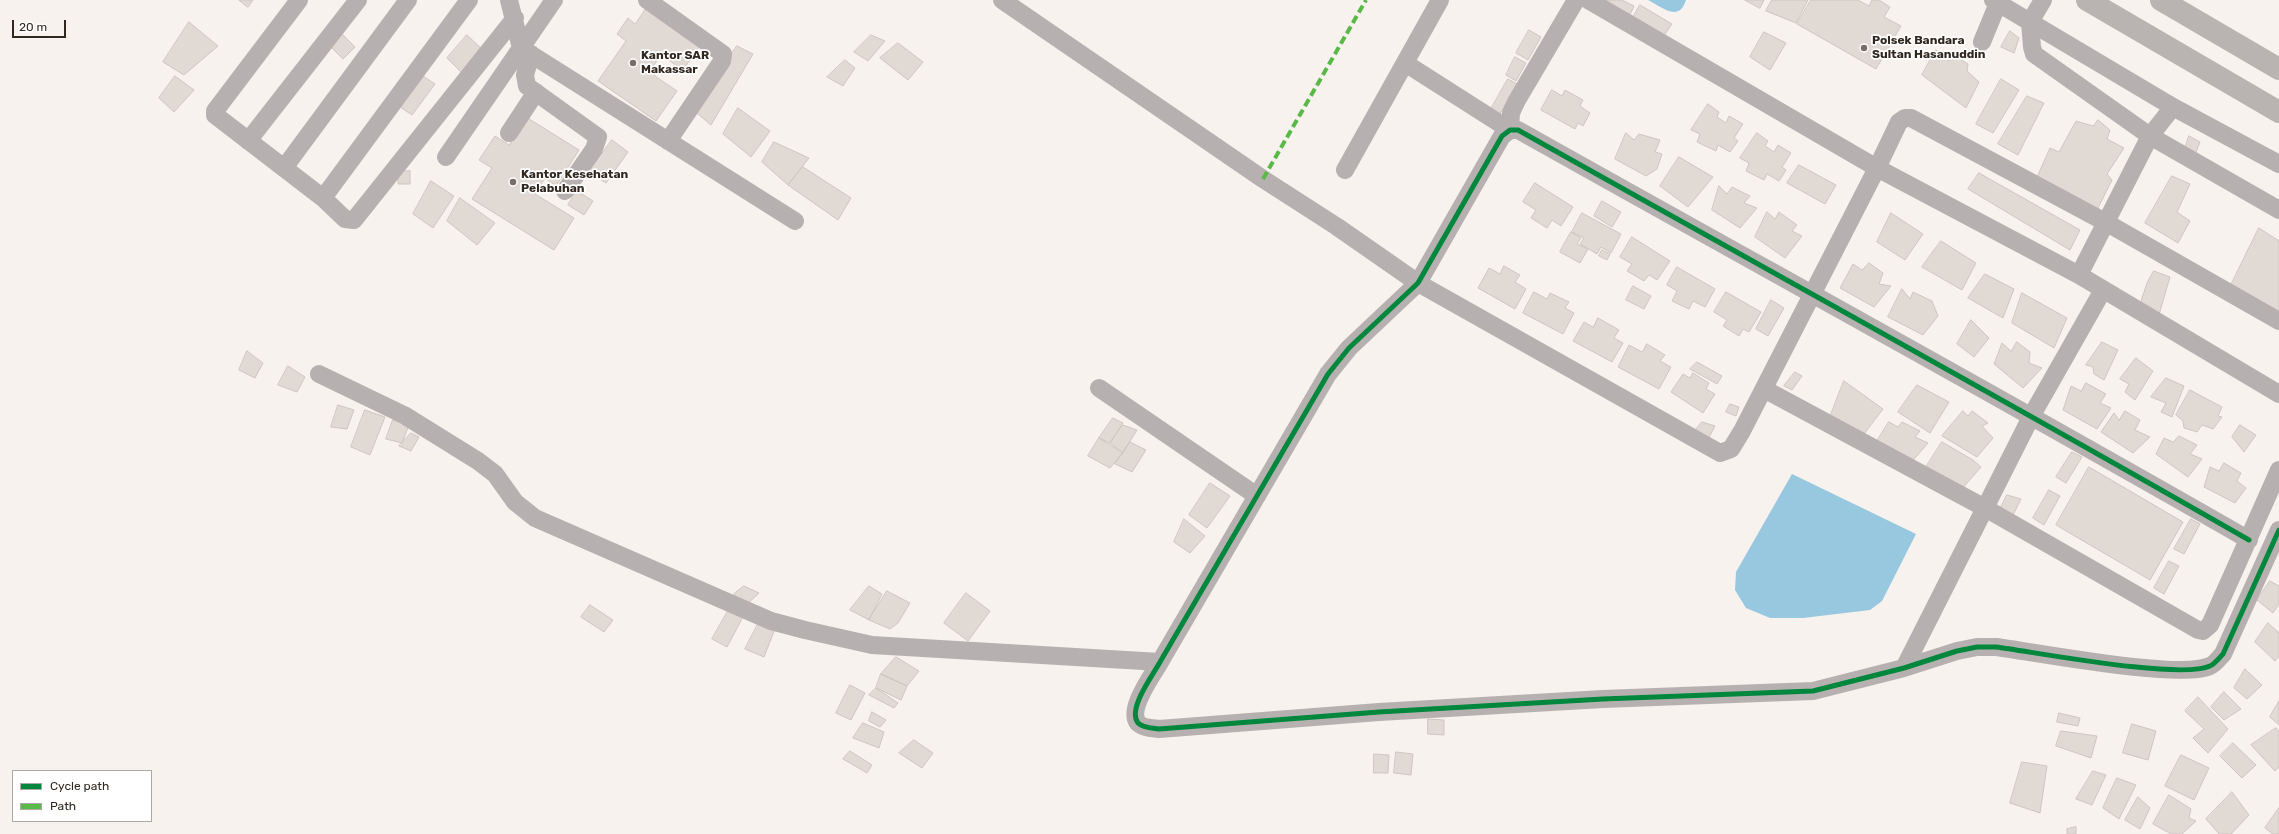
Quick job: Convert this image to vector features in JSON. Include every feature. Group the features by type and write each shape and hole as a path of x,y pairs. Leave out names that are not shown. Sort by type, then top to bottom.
{"main road":[{"path":"2087,0 2279,112"},
{"path":"2161,0 2279,69"}],"street":[{"path":"299,0 216,110 216,117 323,198 345,219 354,220 515,18"},
{"path":"248,141 358,0"},
{"path":"284,168 408,0"},
{"path":"323,198 470,0"},
{"path":"509,0 526,51 524,79 527,86 598,137 594,149 565,191"},
{"path":"446,157 526,51 554,0"},
{"path":"646,0 723,54 722,61 668,141"},
{"path":"1002,0 1418,283 1720,453 1731,449 1764,390 1899,122 1905,118 1911,118 2106,222 2279,321"},
{"path":"1345,170 1440,0"},
{"path":"1576,0 1516,102 1511,112 1510,130 1502,136 1418,283 1349,348 1328,374 1136,705 1135,715 1138,723 1146,727 1159,730 1425,709 1603,699 1813,691 1904,668 1957,650 1977,647 1996,647 2140,667 2184,670 2210,666 2224,654 2279,530"},
{"path":"1588,0 1877,168 2079,275 2279,394"},
{"path":"2043,0 2030,22 2034,54 2150,136 2279,210"},
{"path":"1982,42 1995,1 2173,107 2279,164"},
{"path":"526,51 794,221"},
{"path":"1405,63 1510,130 1518,130 1812,296 2032,415 2249,540"},
{"path":"510,133 536,92"},
{"path":"2079,275 2150,136 2173,107"},
{"path":"1904,668 2032,415 2103,290"},
{"path":"319,374 404,415 478,460 495,474 515,502 535,518 771,621 872,645 1160,662"},
{"path":"1099,388 1257,496"},
{"path":"1764,390 1985,508 2202,631 2210,625 2279,470"}],"water":[{"path":"1648,0 1686,0 1683,7 1679,11 1675,12 1664,9"},
{"path":"1792,474 1916,534 1882,601 1870,610 1803,618 1770,618 1746,608 1735,590 1736,572"}],"building":[{"path":"239,0 253,0 248,7"},
{"path":"1595,0 1622,0 1634,6 1628,19"},
{"path":"1745,0 1764,0 1760,8"},
{"path":"1772,0 1808,0 1796,23 1766,11"},
{"name":"Polsek Bandara Sultan Hasanuddin","path":"1811,0 1858,0 1869,6 1872,0 1879,0 1890,7 1884,17 1901,26 1876,69 1797,24"},
{"path":"1640,5 1672,24 1663,37 1632,19"},
{"name":"Kantor SAR Makassar","path":"647,7 701,44 683,70 661,55 649,72 677,91 656,121 598,81 626,41 617,34 628,18 635,24"},
{"path":"189,22 218,46 184,75 163,62"},
{"path":"1529,30 1541,37 1528,60 1516,53"},
{"path":"2010,31 2019,38 2014,53 2001,47"},
{"path":"1764,32 1786,43 1770,70 1750,57"},
{"path":"343,35 355,47 343,59 331,47"},
{"path":"467,35 483,50 462,73 447,58"},
{"path":"871,35 885,41 868,61 854,52"},
{"path":"898,43 923,62 908,80 880,58"},
{"path":"737,46 753,54 711,125 693,110"},
{"path":"1936,50 1950,61 1952,54 1968,64 1967,71 1979,82 1966,108 1922,75"},
{"path":"1515,57 1526,63 1516,81 1506,75"},
{"path":"845,60 855,68 843,86 827,77"},
{"path":"175,76 194,90 174,112 159,98"},
{"path":"423,76 435,84 412,115 400,107"},
{"path":"1508,79 1517,84 1500,114 1491,109"},
{"path":"2001,79 2019,90 1993,133 1976,124"},
{"path":"1552,90 1562,96 1565,90 1583,100 1580,106 1590,113 1583,126 1578,123 1575,129 1541,110"},
{"path":"2027,96 2044,103 2018,155 1998,144"},
{"path":"1708,104 1719,112 1717,117 1726,123 1729,116 1743,124 1734,138 1738,141 1730,152 1718,145 1716,151 1697,142 1700,134 1691,130"},
{"path":"738,108 770,131 751,157 723,134"},
{"name":"Kantor Kesehatan Pelabuhan","path":"526,117 579,150 556,186 545,178 535,194 574,218 554,250 472,199 492,168 479,160 495,136 509,145"},
{"path":"2098,120 2110,130 2107,139 2124,148 2107,174 2112,180 2096,212 2037,177 2050,148 2059,152 2076,121 2093,126"},
{"path":"1626,133 1634,140 1639,134 1660,140 1655,152 1662,154 1657,169 1646,176 1615,159"},
{"path":"1757,133 1768,141 1765,146 1774,152 1778,145 1791,153 1782,167 1786,170 1779,181 1767,174 1764,180 1746,171 1749,163 1740,158"},
{"path":"2189,136 2200,142 2194,157 2184,151"},
{"path":"612,140 628,152 606,183 589,172"},
{"path":"774,142 809,158 788,185 762,162"},
{"path":"1679,157 1713,177 1688,207 1660,186"},
{"path":"1799,165 1836,185 1825,204 1787,183"},
{"path":"803,167 851,198 838,220 788,185"},
{"path":"410,171 410,184 398,184 398,172"},
{"path":"1979,173 2080,230 2070,250 1968,189"},
{"path":"2172,176 2190,184 2177,212 2190,221 2178,243 2145,223"},
{"path":"431,181 454,196 433,228 413,214"},
{"path":"1535,183 1573,207 1561,226 1552,220 1547,228 1531,218 1536,210 1523,202"},
{"path":"1719,186 1727,194 1732,187 1750,196 1744,203 1757,208 1740,228 1712,210"},
{"path":"577,191 593,201 584,215 568,205"},
{"path":"460,198 495,223 477,245 447,221"},
{"path":"1602,201 1621,212 1612,227 1594,216"},
{"path":"1767,212 1775,219 1779,212 1797,225 1792,231 1802,236 1785,258 1755,237"},
{"path":"1582,213 1621,234 1611,253 1601,247 1597,254 1580,244 1584,238 1572,232"},
{"path":"1891,213 1923,234 1905,260 1877,242"},
{"path":"2259,228 2279,241 2279,317 2230,287"},
{"path":"1571,232 1581,238 1577,244 1588,249 1580,263 1560,252"},
{"path":"1632,237 1670,261 1657,280 1649,275 1644,281 1627,271 1632,264 1620,257"},
{"path":"1941,241 1976,263 1962,290 1922,267"},
{"path":"1602,250 1610,254 1607,260 1599,256"},
{"path":"1869,263 1883,273 1879,284 1891,286 1874,307 1840,288 1853,264 1862,270"},
{"path":"1504,266 1520,275 1515,282 1526,289 1515,309 1478,288 1489,268 1500,274"},
{"path":"1677,267 1715,289 1705,307 1693,301 1689,309 1672,301 1677,291 1667,285"},
{"path":"2154,271 2170,277 2158,318 2139,307 2147,283"},
{"path":"1985,274 2014,289 2003,318 1968,298"},
{"path":"1633,286 1651,296 1644,309 1626,300"},
{"path":"1902,289 1910,299 1913,292 1932,301 1938,316 1923,335 1888,317"},
{"path":"1534,292 1547,299 1550,293 1569,302 1565,308 1574,313 1563,334 1523,313"},
{"path":"1726,292 1761,312 1749,332 1743,329 1739,336 1723,326 1727,320 1714,312"},
{"path":"2022,293 2067,318 2054,348 2012,323"},
{"path":"1771,300 1784,308 1768,336 1756,329"},
{"path":"1598,318 1619,330 1614,338 1623,343 1612,362 1573,341 1584,322 1593,327"},
{"path":"1971,320 1989,338 1974,357 1957,344"},
{"path":"2017,342 2030,352 2029,363 2042,368 2023,388 1994,364 2002,343 2011,351"},
{"path":"2102,342 2118,350 2104,380 2094,374 2093,367 2086,365"},
{"path":"1647,344 1665,355 1660,361 1671,367 1659,389 1618,367 1629,345 1642,352"},
{"path":"247,351 263,363 255,378 239,370"},
{"path":"2136,358 2153,371 2135,400 2125,392 2129,384 2120,379"},
{"path":"1697,362 1722,376 1717,384 1690,369"},
{"path":"288,366 305,377 297,392 278,385"},
{"path":"1795,372 1802,376 1792,390 1784,386"},
{"path":"1693,373 1709,383 1706,389 1715,394 1703,413 1671,392 1683,374 1690,378"},
{"path":"2166,378 2184,386 2172,417 2161,412 2166,403 2151,397"},
{"path":"1844,381 1883,409 1864,434 1830,417"},
{"path":"2086,383 2106,394 2100,403 2111,408 2097,429 2063,410 2071,386 2081,391"},
{"path":"1917,385 1949,402 1930,433 1898,412"},
{"path":"2190,390 2222,407 2218,416 2222,417 2213,429 2202,425 2197,432 2184,428 2183,421 2176,415"},
{"path":"1730,404 1739,407 1736,416 1726,412"},
{"path":"338,405 354,410 347,429 331,427"},
{"path":"365,410 385,417 370,455 351,447"},
{"path":"1963,411 1968,416 1972,411 1988,423 1982,426 1993,438 1977,457 1942,436"},
{"path":"2125,411 2140,420 2135,430 2150,437 2133,453 2101,432 2114,413 2119,420"},
{"path":"1113,418 1123,423 1110,443 1099,438"},
{"path":"393,420 409,425 402,443 386,439"},
{"path":"1702,422 1715,426 1708,439 1694,432"},
{"path":"1889,422 1898,427 1902,422 1920,431 1915,437 1928,443 1909,465 1875,444"},
{"path":"1123,425 1137,430 1123,453 1110,443"},
{"path":"2240,425 2256,435 2244,452 2232,437"},
{"path":"411,433 419,437 411,451 399,446"},
{"path":"2179,436 2197,445 2190,454 2202,459 2188,477 2156,454 2164,438 2173,442"},
{"path":"1099,438 1123,453 1110,468 1088,456"},
{"path":"1130,442 1146,450 1132,472 1115,464"},
{"path":"1942,442 1973,460 1981,467 1961,490 1926,467"},
{"path":"2072,452 2082,457 2066,483 2056,477"},
{"path":"2224,463 2241,473 2237,481 2246,488 2235,503 2204,487 2210,467 2219,471"},
{"path":"2089,467 2183,522 2150,580 2056,525"},
{"path":"1210,483 1230,496 1207,528 1189,515"},
{"path":"2049,490 2060,496 2044,525 2033,518"},
{"path":"2007,495 2021,499 2012,517 1999,511"},
{"path":"1184,519 1205,536 1190,553 1174,542"},
{"path":"2191,519 2200,524 2184,554 2174,549"},
{"path":"2169,561 2179,566 2164,594 2154,588"},
{"path":"2270,581 2279,586 2279,604 2273,613 2257,600"},
{"path":"744,586 759,593 744,607 734,594"},
{"path":"869,586 882,594 869,620 850,610"},
{"path":"887,591 910,603 898,623 890,629 869,620"},
{"path":"966,593 990,611 968,641 944,623"},
{"path":"590,605 613,620 604,632 581,617"},
{"path":"729,609 743,617 727,647 712,639"},
{"path":"2268,623 2279,633 2279,656 2275,661 2255,642"},
{"path":"758,624 775,629 764,657 745,649"},
{"path":"896,657 919,671 907,686 881,674"},
{"path":"2245,669 2262,685 2247,699 2234,688"},
{"path":"881,674 907,686 901,700 876,688"},
{"path":"850,685 865,693 851,720 836,713"},
{"path":"876,688 898,703 894,708 869,695"},
{"path":"2224,692 2241,709 2224,720 2211,707"},
{"path":"2198,697 2228,729 2208,753 2193,738 2204,729 2185,711"},
{"path":"2279,701 2279,725 2270,717"},
{"path":"872,712 886,720 880,727 869,721"},
{"path":"2059,713 2080,718 2078,726 2057,722"},
{"path":"1428,719 1444,720 1444,735 1428,734"},
{"path":"863,723 884,732 879,748 853,738"},
{"path":"2132,724 2156,731 2148,760 2123,753"},
{"path":"2276,728 2279,731 2279,767 2275,771 2251,745"},
{"path":"2061,731 2097,736 2091,758 2056,746"},
{"path":"914,740 933,753 922,768 899,753"},
{"path":"2233,743 2256,765 2242,778 2220,756"},
{"path":"850,751 872,765 867,773 843,759"},
{"path":"1396,752 1413,754 1411,775 1394,773"},
{"path":"1374,754 1389,755 1388,773 1374,773"},
{"path":"2181,755 2209,768 2194,800 2165,786"},
{"path":"2022,762 2047,766 2040,813 2010,803"},
{"path":"2093,771 2106,775 2092,805 2076,799"},
{"path":"2117,778 2136,785 2119,819 2103,808"},
{"path":"2232,792 2249,815 2231,834 2219,834 2206,819"},
{"path":"2169,795 2191,809 2189,818 2196,821 2182,834 2171,834 2153,824"},
{"path":"2138,797 2150,808 2140,829 2125,820"},
{"path":"2279,808 2279,834 2273,834 2265,828"},
{"path":"2076,827 2076,834 2067,834 2067,829"}],"marked path":[{"path":"1263,179 1366,0"}],"cycle path":[{"path":"2249,540 1976,385 1518,130 1510,130 1502,136 1418,283 1349,348 1328,374 1147,683 1138,701 1136,717 1138,723 1142,726 1159,729 1379,712 1603,699 1813,691 1904,668 1957,651 1977,647 1996,647 2106,664 2169,670 2194,669 2212,665 2223,654 2279,530"}],"place":[{"name":"Polsek Bandara Sultan Hasanuddin","path":"1864,48"},
{"name":"Kantor SAR Makassar","path":"633,63"},
{"name":"Kantor Kesehatan Pelabuhan","path":"513,182"}]}
